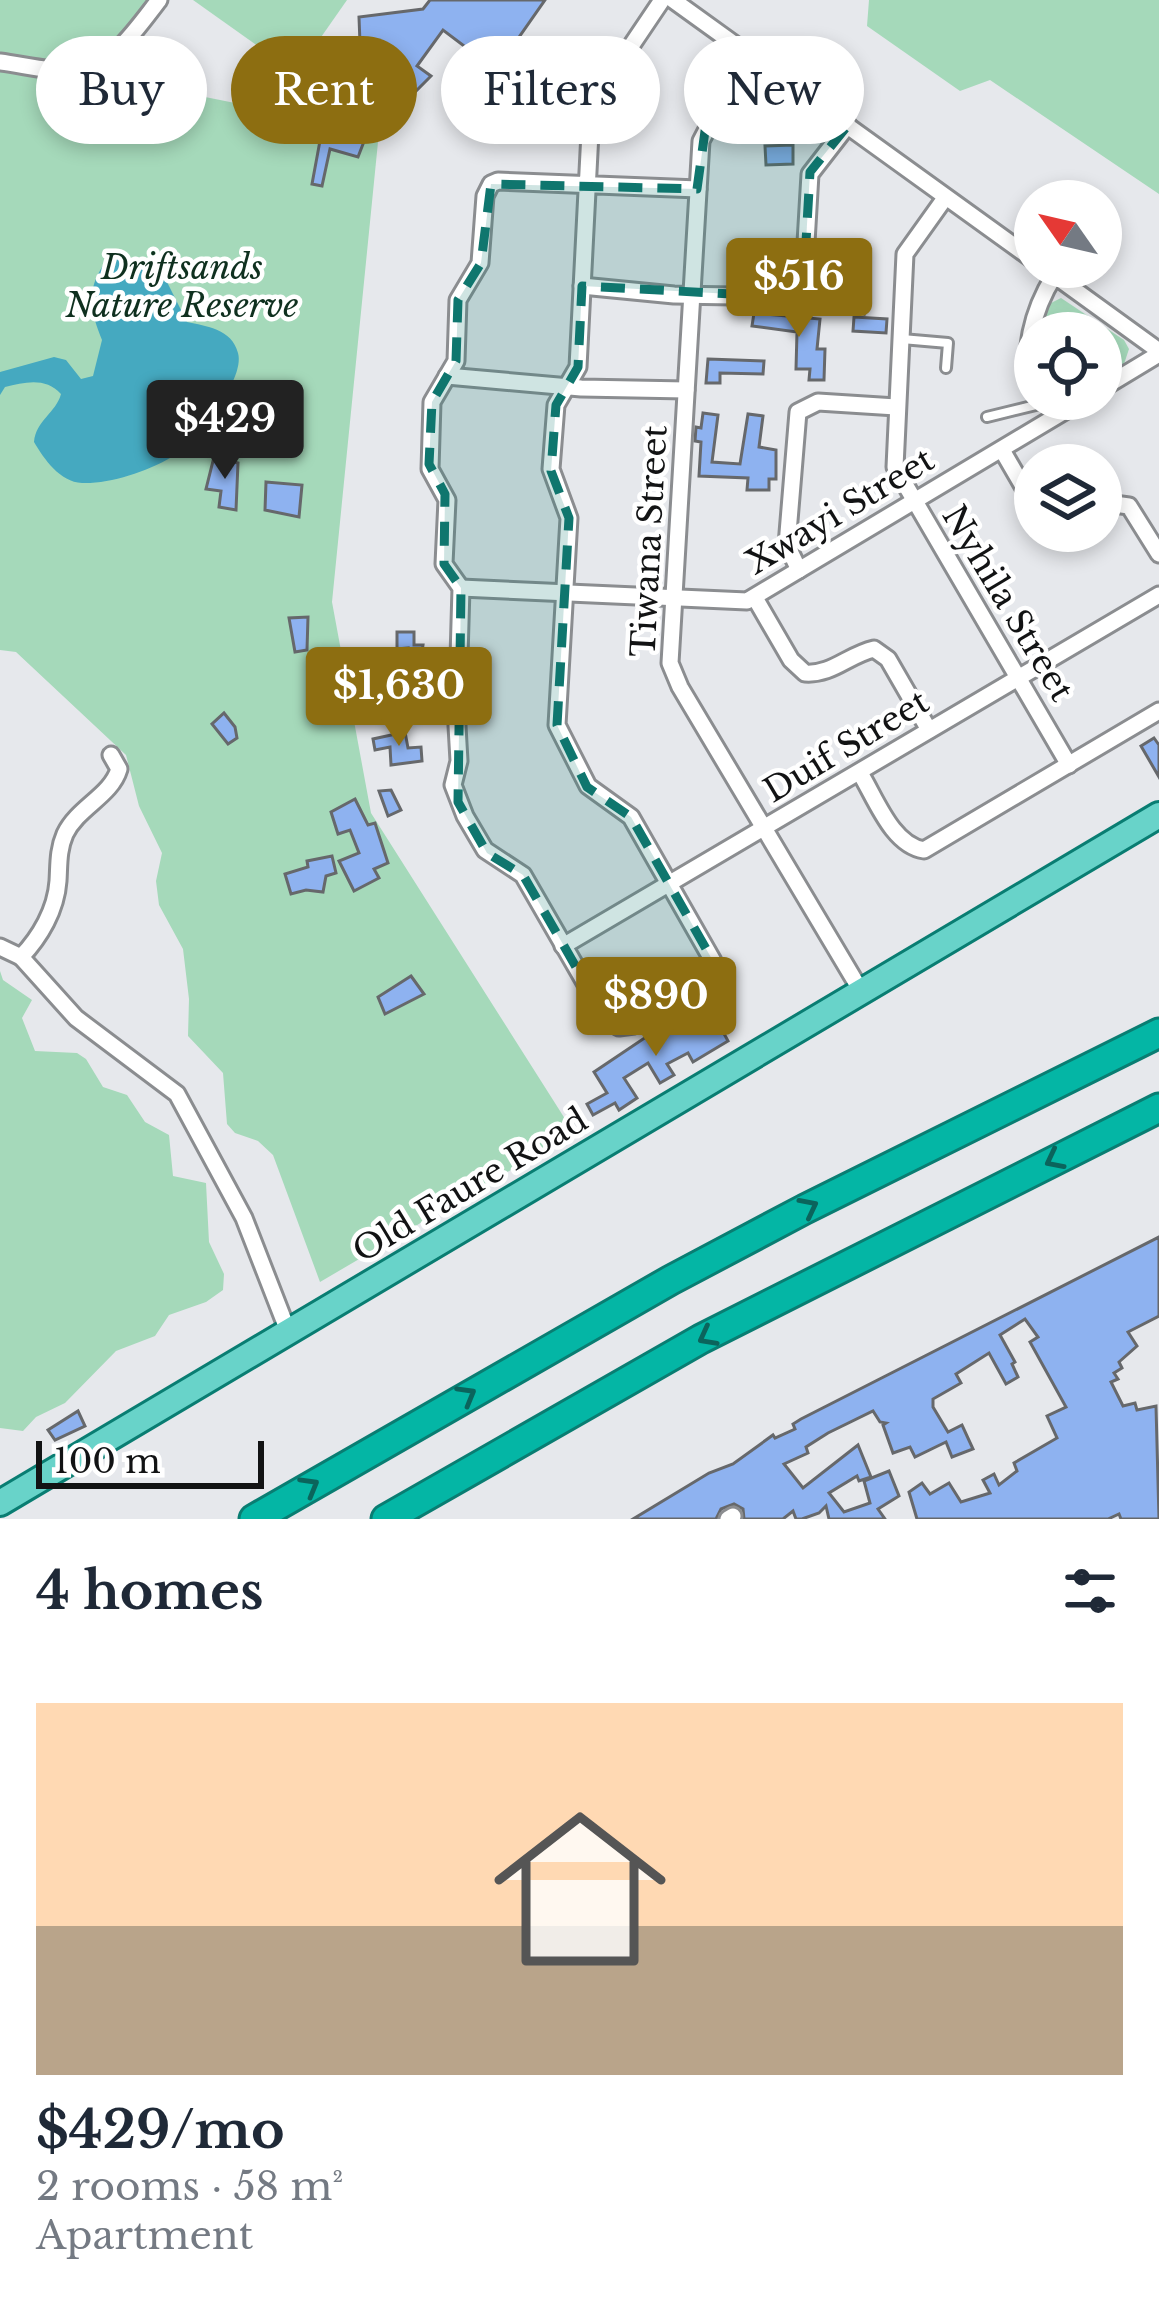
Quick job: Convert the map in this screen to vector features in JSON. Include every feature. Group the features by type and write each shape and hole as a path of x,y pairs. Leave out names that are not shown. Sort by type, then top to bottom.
{"highway":[{"path":"254,1519 671,1280 1159,1033"},
{"path":"386,1519 701,1340 1159,1108"}],"main road":[{"name":"Old Faure Road","path":"0,1503 1159,815"}],"street":[{"path":"0,62 79,71 97,65 134,32 159,0"},
{"path":"662,0 593,100 588,183 582,286 578,368 556,405 551,469 569,511 556,725 585,783 632,817 711,955 713,967 706,979 634,1025 619,1027 606,1019 523,875 485,850 454,790 459,760 461,588 443,564 447,500 429,464 433,397 457,355 460,293 482,259 487,189 498,181 588,183 698,189"},
{"path":"674,0 723,36"},
{"path":"864,137 1014,247"},
{"name":"Tiwana Street","path":"703,144 671,670 861,991"},
{"path":"582,286 692,296 783,298 797,291 804,277 810,174 833,144"},
{"name":"Nyhila Street","path":"945,197 907,250 895,467 1069,764"},
{"path":"1071,288 1159,352 1122,376"},
{"path":"447,376 568,387 686,390"},
{"path":"799,570 787,545 798,412 818,402 896,407"},
{"name":"Xwayi Street","path":"461,588 736,602 754,598 1051,420"},
{"path":"1002,450 1014,471"},
{"path":"1122,505 1129,506 1159,554"},
{"name":"Duif Street","path":"563,946 1159,595"},
{"path":"754,598 791,659 805,673 824,674 857,653 874,649 888,659 929,730"},
{"path":"860,773 899,837 924,850 1159,711"},
{"path":"20,957 39,935 52,908 67,831 82,810 115,783 119,769 111,755"},
{"path":"0,947 20,957 76,1018 177,1094 244,1218 288,1331"}],"lane":[{"path":"901,339 948,343 946,368"},
{"path":"987,417 1014,407"}],"highlighted area":[{"path":"756,60 848,125 810,172 804,277 790,297 582,286 578,367 556,405 551,471 569,518 557,725 587,787 631,817 713,961 706,979 631,1027 606,1019 523,875 487,853 458,802 461,588 444,564 445,494 429,464 432,402 456,361 458,300 481,263 491,184 697,189 705,131"}],"green space":[{"name":"Driftsands Nature Reserve","path":"0,0 150,0 124,36 36,36 36,144 207,144 207,97 231,102 231,144 378,144 332,602 371,813 574,1133 320,1282 273,1155 227,1124 223,1073 188,1036 183,949 159,905 156,881 162,853 139,806 126,755 16,652 0,650"},
{"path":"193,0 347,0 322,36 244,36"},
{"path":"869,0 1159,0 1159,194 990,80 960,91 867,26"},
{"path":"1061,298 1082,312 1044,312 1045,306"},
{"path":"1122,339 1129,349 1122,368"},
{"path":"0,971 3,980 32,1000 22,1018 35,1051 77,1053 86,1059 103,1087 127,1095 145,1122 169,1135 173,1176 206,1183 209,1242 224,1274 223,1290 206,1302 169,1315 155,1336 116,1351 65,1403 36,1417 23,1431 0,1428"}],"water":[{"path":"120,255 137,260 167,282 187,322 230,339 238,365 215,411 170,458 115,479 74,482 54,468 34,442 61,394 35,382 5,387 0,395 0,372 54,357 66,360 81,379 93,376 102,340 93,311 94,284 104,264"}],"building":[{"path":"430,0 545,0 520,36 451,36 443,30 417,66 417,36 360,36 359,17 423,9"},
{"path":"417,66 431,76 417,90"},
{"path":"319,144 363,144 358,157 330,149 322,186 312,184"},
{"path":"793,145 793,164 766,165 765,146"},
{"path":"853,266 866,267 864,314 839,307 841,287 822,288 822,274 852,274"},
{"path":"754,313 820,319 817,349 825,349 824,380 809,380 810,369 796,369 797,332 752,326"},
{"path":"854,317 887,319 886,333 853,331"},
{"path":"708,359 764,361 763,374 720,373 720,383 706,383"},
{"path":"703,413 718,415 712,462 740,464 748,414 763,416 759,447 776,450 776,479 769,479 769,490 747,490 748,478 699,476 701,442 695,441"},
{"path":"214,457 238,463 236,510 219,507 221,491 206,489"},
{"path":"266,482 302,485 299,517 265,510"},
{"path":"308,617 307,650 295,652 289,618"},
{"path":"397,632 414,632 414,645 423,645 421,660 407,659 408,648 397,649"},
{"path":"471,650 484,650 485,676 470,675"},
{"path":"403,701 446,702 446,707 405,715"},
{"path":"224,713 237,738 228,744 212,724"},
{"path":"405,732 408,748 421,747 422,761 391,765 390,747 375,750 373,739"},
{"path":"1154,738 1159,745 1159,777 1141,746"},
{"path":"391,790 401,810 388,816 379,791"},
{"path":"355,799 368,825 375,823 388,863 374,869 379,878 354,891 339,861 359,853 350,830 338,834 331,812"},
{"path":"332,856 336,873 326,876 323,892 291,894 285,874 308,867 307,861"},
{"path":"411,976 424,994 385,1014 378,997"},
{"path":"700,1009 715,1033 722,1030 728,1041 693,1062 688,1053 667,1064 674,1075 660,1083 648,1063 624,1078 637,1098 619,1110 615,1103 593,1115 587,1104 607,1093 594,1072 649,1035 653,1041 674,1029"},
{"path":"1159,1237 1159,1316 1128,1332 1137,1346 1119,1362 1122,1368 1114,1373 1118,1379 1111,1382 1123,1406 1135,1403 1137,1410 1156,1406 1159,1519 1121,1519 1119,1514 1108,1519 917,1519 909,1492 922,1483 930,1494 949,1483 961,1502 990,1493 983,1480 994,1474 999,1485 1017,1471 1014,1463 1057,1438 1047,1416 1066,1407 1030,1342 1038,1337 1025,1319 1000,1335 1018,1377 1006,1384 989,1353 956,1374 961,1383 933,1399 948,1432 962,1425 973,1449 952,1457 946,1442 915,1457 910,1447 893,1453 886,1423 873,1411 828,1433 806,1447 808,1453 784,1464 803,1488 858,1445 871,1477 859,1481 857,1476 829,1493 844,1512 870,1503 864,1481 889,1471 899,1496 878,1509 885,1519 829,1519 826,1506 802,1519 796,1519 793,1511 783,1519 744,1519 743,1509 734,1504 721,1509 716,1519 633,1519 709,1473 733,1464 773,1435 795,1429 793,1424 801,1419"},
{"path":"78,1411 85,1426 55,1440 48,1430"}]}
